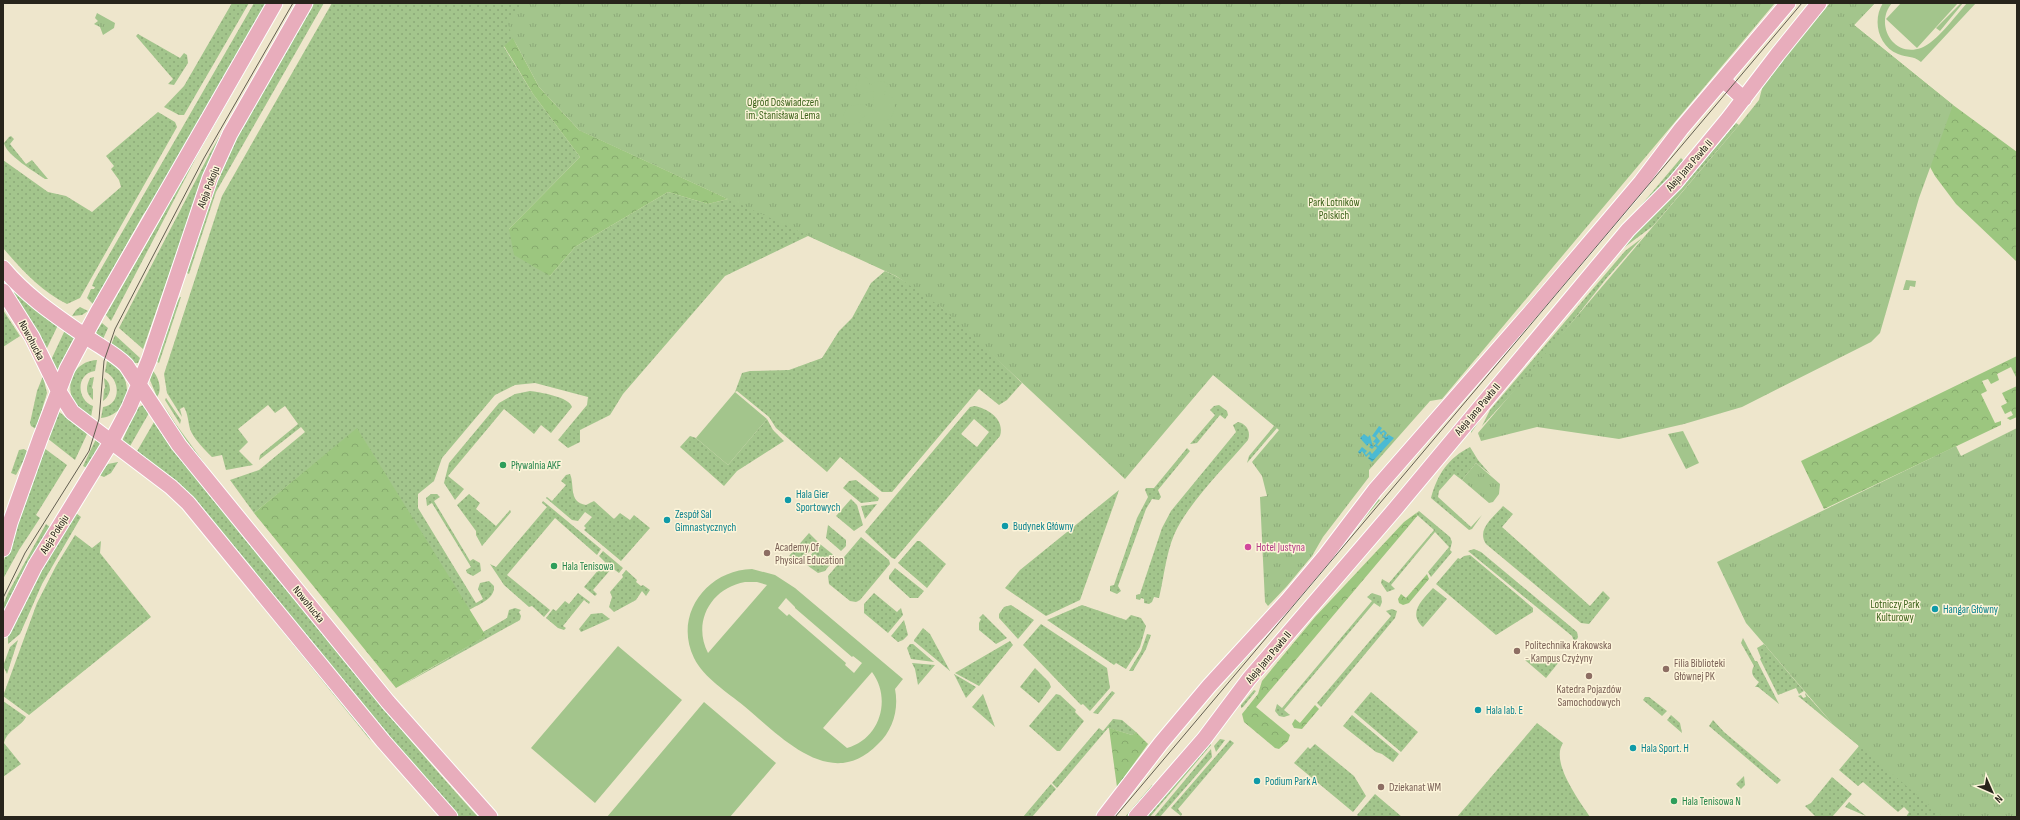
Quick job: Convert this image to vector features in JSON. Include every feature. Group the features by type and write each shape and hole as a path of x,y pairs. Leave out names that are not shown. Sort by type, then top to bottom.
{"main road":[{"path":"3,549 19,496 58,390 85,336 275,3"},
{"name":"Aleja Pokoju","path":"3,630 32,571 122,424 149,360 210,178 222,151 305,3"},
{"name":"Aleja Jana Pawła II","path":"1104,817 1161,743 1209,686 1287,601 1325,556 1375,490 1606,224 1641,182 1681,129 1788,3"},
{"name":"Aleja Jana Pawła II","path":"1136,817 1204,739 1249,679 1396,508 1628,230 1675,183 1819,3"},
{"path":"1723,80 1744,98"},
{"path":"3,268 14,281 50,312 85,336"},
{"name":"Nowohucka","path":"3,291 32,337 58,390 76,416 111,442"},
{"name":"Nowohucka","path":"85,336 122,361 184,451 388,702 490,817"},
{"path":"111,442 172,487 199,514 383,741 450,817"}],"green space":[{"path":"232,3 249,3 184,115 179,115 164,107 184,86"},
{"path":"254,3 269,3 164,185 143,215 93,304 87,298 91,289 94,289 95,287 92,286 94,281"},
{"path":"280,3 284,3 198,154 111,321 106,315 163,215 180,179"},
{"path":"296,3 300,3 201,182 143,349 119,328 210,153"},
{"path":"312,3 324,3 216,192 189,274 187,273 192,249 225,155"},
{"path":"332,3 599,3 843,252 808,236 725,276 623,394 610,415 580,430 580,442 568,448 558,440 587,405 588,397 535,383 515,385 495,395 442,458 434,481 418,494 418,508 476,603 483,599 478,589 480,583 489,581 494,586 494,591 489,598 469,610 357,429 254,513 230,480 259,470 305,432 301,427 259,460 260,455 298,424 285,406 275,413 268,405 238,429 248,442 239,451 253,465 226,470 222,455 212,457 196,440 190,429 184,407 180,409 182,417 167,393 164,374 222,196","holes":["513,39 579,130 728,199 708,204 668,192 575,247 550,276 509,229 580,157 533,94 504,47"]},
{"name":"Park Lotników Polskich","path":"522,3 1775,3 1442,399 1430,401 1369,470 1369,477 1323,537 1312,556 1268,606 1265,602 1260,497 1267,496 1262,476 1252,462 1279,430 1213,375 1125,479 941,307 896,276 579,130 539,87 513,38 507,22"},
{"path":"1830,3 1875,3 1854,25 1953,105 1919,198 1880,333 1871,342 1742,407 1684,424 1619,439 1537,427 1481,441 1478,433 1739,125 1759,100 1764,81"},
{"path":"1875,3 1854,25 1953,105 2017,152 2017,262 1956,204 1935,176 1851,24"},
{"path":"1883,3 1892,3 1887,11 1885,20 1889,37 1895,44 1902,48 1911,50 1921,48 1933,41 1967,3 1976,3 1921,62 1915,58 1898,54 1891,50 1882,39 1879,32 1878,17"},
{"path":"1901,3 1958,3 1917,48 1886,19"},
{"path":"1961,3 1963,3 1940,31 1936,28"},
{"path":"97,13 115,23 114,28 103,35 100,27 94,24 98,21 95,18"},
{"path":"138,34 180,58 184,53 187,55 188,63 174,85 168,84 173,79 136,36"},
{"path":"513,38 539,87 579,130 728,199 708,204 668,192 575,247 550,276 514,255 509,229 580,157 533,94 504,46"},
{"path":"864,76 868,79 870,85 879,81 883,81 888,84 884,94 893,98 895,104 894,111 890,119 882,121 869,121 869,117 865,115 860,122 854,125 851,122 851,119 846,119 843,116 848,106 864,104 875,111 877,110 874,106 873,91 861,94 855,87 860,78"},
{"path":"158,112 175,122 177,127 80,298 67,304 41,287 3,248 3,160 48,192 66,196 92,212 121,187 119,180 111,169 114,166 106,156"},
{"path":"1736,123 1739,125 1653,226 1622,249 1497,397 1627,240 1683,185"},
{"path":"11,136 14,139 10,144 26,164 32,160 48,179 45,179 28,168 10,153 4,143"},
{"path":"1671,150 1673,152 1403,472 1646,183"},
{"path":"1681,158 1685,162 1411,479 1411,478"},
{"path":"1642,169 1643,170 1513,321 1513,320"},
{"path":"1642,238 1606,279 1539,364 1482,426 1490,410 1625,251"},
{"path":"885,271 904,281 941,306 1022,383 1007,400 999,405 979,389 892,492 882,492 840,457 827,472 776,428 769,417 737,391 735,392 742,373 750,371 789,370 822,358 839,331 852,318 871,283"},
{"path":"3,279 58,325 46,350 26,313"},
{"path":"1906,280 1916,281 1915,287 1910,286 1909,290 1903,290"},
{"path":"180,297 159,363 154,360 169,316"},
{"path":"80,307 88,311 82,315 72,316 76,310"},
{"path":"3,310 20,336 3,347"},
{"path":"102,323 108,328 103,339 98,336 96,332"},
{"path":"65,330 74,338 57,371 51,360"},
{"path":"115,335 140,358 138,363 134,363 111,345"},
{"path":"2017,356 2017,379 2011,367 1997,374 1999,380 1991,384 1988,379 1982,381 1987,391 1981,394 1995,423 2001,421 2001,425 1824,509 1801,461"},
{"path":"97,360 95,371 84,377 80,387 84,398 93,406 91,417 82,412 75,404 71,395 70,386 73,376 78,368 86,363"},
{"path":"107,361 116,367 123,375 127,392 125,401 120,409 112,415 101,418 103,407 109,405 113,401 117,391 114,380 105,372"},
{"path":"151,369 156,375 160,386 157,397 150,380"},
{"path":"43,376 47,393 36,429 31,426 30,423 37,391"},
{"path":"94,377 92,388 93,400 87,392 87,387 90,378"},
{"path":"104,378 109,383 110,390 108,396 103,401 105,388"},
{"path":"2017,386 2017,417 2010,420 2007,418 2013,415 2011,411 2005,414 2001,406 2007,403 2002,393"},
{"path":"530,391 547,394 566,400 572,407 551,433 541,425 534,434 504,409 448,476 464,489 455,500 444,483 449,463 499,403 515,394"},
{"path":"735,392 767,419 728,465 696,438"},
{"path":"166,398 181,420 180,424 165,400"},
{"path":"163,404 175,423 213,475 178,430"},
{"path":"143,405 149,413 129,448 123,443 123,439 137,408"},
{"path":"1219,405 1227,411 1228,415 1225,419 1220,415 1197,443 1190,444 1215,415 1210,410 1214,406"},
{"path":"970,407 980,407 990,412 998,420 1001,430 1000,436 895,559 892,558 865,532","holes":["974,419 989,432 977,447 961,434"]},
{"path":"1488,408 1471,433 1471,429"},
{"path":"58,411 87,434 75,460 47,438"},
{"path":"767,419 773,430 784,441 737,471 724,486 680,447 690,436 696,438 728,465"},
{"path":"154,422 167,442 359,679 478,817 459,817 451,809 370,716 202,508 187,492 136,453"},
{"path":"1238,422 1246,426 1248,429 1248,440 1218,473 1188,510 1180,523 1169,550 1159,598 1154,597 1152,602 1149,604 1144,603 1144,599 1136,599 1136,595 1140,594 1162,528 1171,511 1236,432 1233,425"},
{"path":"1274,426 1277,428 1247,463 1249,456"},
{"path":"357,428 486,636 396,688 254,513"},
{"name":"Lotniczy Park Kulturowy","path":"2017,428 2017,817 1943,817 1831,722 1746,623 1717,562 1956,446 1961,456"},
{"path":"1683,431 1699,463 1686,469 1668,434"},
{"path":"96,439 102,443 87,468 83,466"},
{"path":"1470,447 1478,460 1490,474 1476,463 1462,480 1454,474 1439,491 1438,497 1471,527 1482,515 1472,529 1469,530 1431,498 1433,490 1444,468 1455,456"},
{"path":"44,448 67,465 36,515 40,518 19,550 3,579 3,563"},
{"path":"1187,448 1190,451 1158,490 1161,497 1159,500 1152,499 1146,509 1118,586 1121,591 1117,594 1110,591 1110,586 1114,585 1137,518 1148,497 1145,490 1146,488 1154,488"},
{"path":"24,449 28,452 16,475 11,473 19,450"},
{"path":"118,462 111,473 104,477 99,475 108,464"},
{"path":"1476,463 1500,484 1499,494 1493,502 1489,503 1462,480"},
{"path":"570,474 574,497 580,503 586,505 594,501 614,519 620,513 630,520 634,515 650,528 621,561 584,530 586,528 584,526 592,517 585,512 578,521 572,520 546,498 547,497 552,501 566,485 561,481 566,475"},
{"path":"856,480 879,498 878,501 861,503 843,488 849,481"},
{"path":"1119,490 1080,600 1046,616 1005,588 1020,570"},
{"path":"431,494 437,494 440,497 434,501 470,561 473,559 480,563 481,571 473,576 467,573 466,570 471,567 432,503 427,506 426,498"},
{"path":"469,494 480,503 476,509 496,526 510,510 511,512 482,546 476,535 476,531 457,505"},
{"path":"1376,497 1380,500 1215,695 1326,562"},
{"path":"851,499 857,505 863,525 854,531 836,516"},
{"path":"543,501 601,549 597,555 555,518 507,575 550,610 544,617 532,606 529,607 504,585 490,564 496,567 547,507 542,503"},
{"path":"877,504 865,519 861,506"},
{"path":"1503,506 1513,514 1502,527 1590,606 1603,591 1610,598 1589,624 1581,623 1486,544 1483,539 1485,528"},
{"path":"1419,511 1450,537 1452,542 1450,550 1452,552 1431,577 1428,572 1449,547 1435,532 1391,585 1395,589 1387,592 1381,583 1382,579 1389,583 1434,530 1416,514"},
{"path":"1419,511 1416,514 1418,515 1256,707 1290,735 1288,741 1279,749 1275,748 1244,722 1242,714 1258,694 1262,681 1315,617 1404,522"},
{"path":"76,513 81,517 42,584 20,634 8,644 8,636 32,586"},
{"path":"46,524 50,527 19,579 3,614 3,605 8,593"},
{"path":"828,525 846,540 846,546 841,551 826,538"},
{"path":"809,533 818,542 801,561 789,556"},
{"path":"75,535 92,548 101,541 100,553 151,617 29,715 3,696 37,603 56,566"},
{"path":"861,537 889,560 890,564 860,600 856,602 850,601 829,584 828,576"},
{"path":"917,541 920,541 946,564 927,588 898,563"},
{"path":"820,544 836,557 825,571 818,573 804,563"},
{"path":"1474,549 1481,552 1577,632 1578,637 1575,644 1572,636 1468,551"},
{"path":"603,551 623,568 619,573 612,568 593,590 597,594 595,596 584,587 605,562 599,556"},
{"path":"1470,555 1533,608 1533,612 1496,635 1436,584 1458,558 1460,559 1464,556"},
{"path":"895,568 924,591 918,598 910,598 889,579 889,576"},
{"path":"752,569 775,575 795,588 903,679 895,689 896,704 894,719 888,732 878,744 860,758 842,763 824,761 807,755 790,744 716,684 698,665 689,642 688,626 691,611 698,598 708,586 721,577 736,571","holes":["745,582 757,582 767,585 708,653 702,630 704,618 708,608 714,599 723,591","786,598 795,608 852,657 853,656 862,663 854,673 845,665 846,663 789,614 787,616 778,608","872,672 878,683 882,706 875,727 868,736 847,748 823,728"]},
{"path":"626,570 637,580 636,582 650,590 646,596 642,591 636,600 614,612 609,607 612,597 610,592 623,577 622,575"},
{"path":"1427,574 1429,579 1409,603 1403,605 1399,603 1398,599 1401,594 1406,598"},
{"path":"240,579 244,581 362,725 371,741"},
{"path":"1433,588 1447,599 1423,627 1418,622 1416,611 1421,601"},
{"path":"578,593 590,602 589,604 584,600 563,626 566,628 564,630 558,628 546,618 553,609 556,611 565,601 569,604"},
{"path":"874,593 897,612 901,608 903,615 888,633 864,613 864,604"},
{"path":"1372,593 1381,596 1382,602 1380,607 1374,603 1284,710 1290,715 1284,717 1279,716 1275,711 1277,704 1282,708 1372,601 1367,597"},
{"path":"1011,605 1034,620 1018,639 999,618 999,614 1004,607"},
{"path":"1082,605 1126,620 1131,615 1141,618 1146,626 1140,647 1126,669 1116,663 1114,665 1047,620"},
{"path":"515,608 521,610 519,612 521,616 520,620 401,686 485,636 483,632 507,618 509,610"},
{"path":"1392,609 1397,611 1395,618 1321,707 1317,703 1391,616 1386,611"},
{"path":"602,613 610,619 581,632 579,629 591,614"},
{"path":"983,614 1007,638 996,644 979,630 979,623 981,619 979,618"},
{"path":"904,620 908,635 903,640 898,642 891,636"},
{"path":"1041,624 1107,668 1110,688 1090,711 1083,704 1081,705 1023,645"},
{"path":"923,628 930,634 950,671 914,641"},
{"path":"1147,634 1151,635 1146,649 1133,671 1129,671 1141,651"},
{"path":"1743,638 1755,661 1757,661 1779,704 1758,687 1755,687 1759,682 1753,675 1752,671 1754,666 1741,643"},
{"path":"18,640 7,674 3,666 10,647"},
{"path":"1010,641 1013,645 979,686 955,673"},
{"path":"910,644 913,644 934,662 911,659 907,648"},
{"path":"1764,644 1804,691 1799,694 1796,688 1778,695 1760,659 1761,658 1757,648"},
{"path":"618,646 682,700 595,803 531,748"},
{"path":"1563,657 1546,678 1525,660"},
{"path":"912,663 935,665 918,685 915,669"},
{"path":"1035,668 1049,682 1051,687 1039,703 1020,687"},
{"path":"954,674 976,687 966,698"},
{"path":"1254,690 1256,691 1241,708 1241,705"},
{"path":"1112,691 1115,693 1098,714 1093,713"},
{"path":"1371,692 1418,732 1401,752 1354,712"},
{"path":"1805,693 1831,722 2001,817 1906,817 1909,812 1904,807 1898,812 1863,782 1858,786 1839,770 1859,746 1798,696 1801,695 1803,698 1806,697"},
{"path":"983,694 995,727 972,707"},
{"path":"1056,694 1060,695 1076,710 1075,712 1084,721 1060,751 1057,751 1029,726"},
{"path":"1645,697 1649,697 1667,711 1662,716 1643,700"},
{"path":"3,701 26,717 8,735 4,743 21,764 3,777"},
{"path":"704,702 776,763 730,817 607,817"},
{"path":"1315,705 1319,709 1302,729 1294,728 1292,724 1295,719 1300,723"},
{"path":"1352,715 1399,754 1393,762 1382,754 1376,752 1343,726"},
{"path":"1671,715 1680,723 1682,733 1667,720"},
{"path":"1113,719 1122,720 1136,732 1132,735 1108,728 1057,788 1052,783 1099,728 1103,731"},
{"path":"1713,720 1724,732 1781,780 1777,784 1709,726"},
{"path":"1537,723 1563,743 1560,751 1560,760 1563,770 1573,791 1590,817 1457,817"},
{"path":"1109,728 1132,735 1136,732 1148,744 1117,787"},
{"path":"1220,739 1225,740 1216,752 1214,746"},
{"path":"1230,740 1234,743 1178,809 1182,814 1181,816 1171,808"},
{"path":"1211,741 1211,745 1150,817 1145,817"},
{"path":"1315,744 1354,776 1366,796 1353,812 1294,763 1308,747 1310,749"},
{"path":"1211,749 1212,757 1160,817 1154,817"},
{"path":"1744,776 1745,785 1741,789 1736,784"},
{"path":"1832,777 1852,794 1832,817 1816,817 1805,806 1811,803"},
{"path":"1051,784 1056,789 1032,817 1023,817"},
{"path":"1152,785 1155,787 1127,817 1125,817"},
{"path":"1375,794 1402,817 1359,817 1357,815"},
{"path":"1849,802 1866,816 1845,807"}],"water":[{"path":"1379,426 1382,428 1380,431 1381,432 1384,430 1387,433 1385,436 1386,437 1389,435 1394,438 1372,462 1368,458 1370,456 1369,454 1366,457 1362,451 1360,454 1358,452 1362,447 1367,451 1365,453 1366,455 1370,451 1372,454 1377,448 1375,446 1372,449 1369,447 1371,445 1369,443 1367,446 1360,438 1364,434 1368,437 1370,435 1373,447 1376,443 1373,442 1376,438 1372,436","holes":["1379,432 1381,435 1383,432 1385,433 1381,439 1383,437 1385,439 1378,446 1377,445 1380,441 1376,436"]}],"tram line":[{"path":"3,598 25,553 89,451 99,419 104,361 115,329 204,158 293,3"},
{"path":"1115,817 1802,3"}],"place":[{"name":"Pływalnia AKF","path":"503,465"},
{"name":"Hala Gier Sportowych","path":"788,500"},
{"name":"Zespół Sal Gimnastycznych","path":"667,520"},
{"name":"Budynek Główny","path":"1005,526"},
{"name":"Hotel Justyna","path":"1248,547"},
{"name":"Academy Of Physical Education","path":"767,553"},
{"name":"Hala Tenisowa","path":"554,566"},
{"name":"Hangar Główny","path":"1935,609"},
{"name":"Politechnika Krakowska - Kampus Czyżyny","path":"1517,651"},
{"name":"Filia Biblioteki Głównej PK","path":"1666,669"},
{"name":"Katedra Pojazdów Samochodowych","path":"1589,676"},
{"name":"Hala lab. E","path":"1478,710"},
{"name":"Hala Sport. H","path":"1633,748"},
{"name":"Podium Park A","path":"1257,781"},
{"name":"Dziekanat WM","path":"1381,787"},
{"name":"Hala Tenisowa N","path":"1674,801"}],"park label":[{"name":"Ogród Doświadczeń im. Stanisława Lema","path":"783,108"}]}
